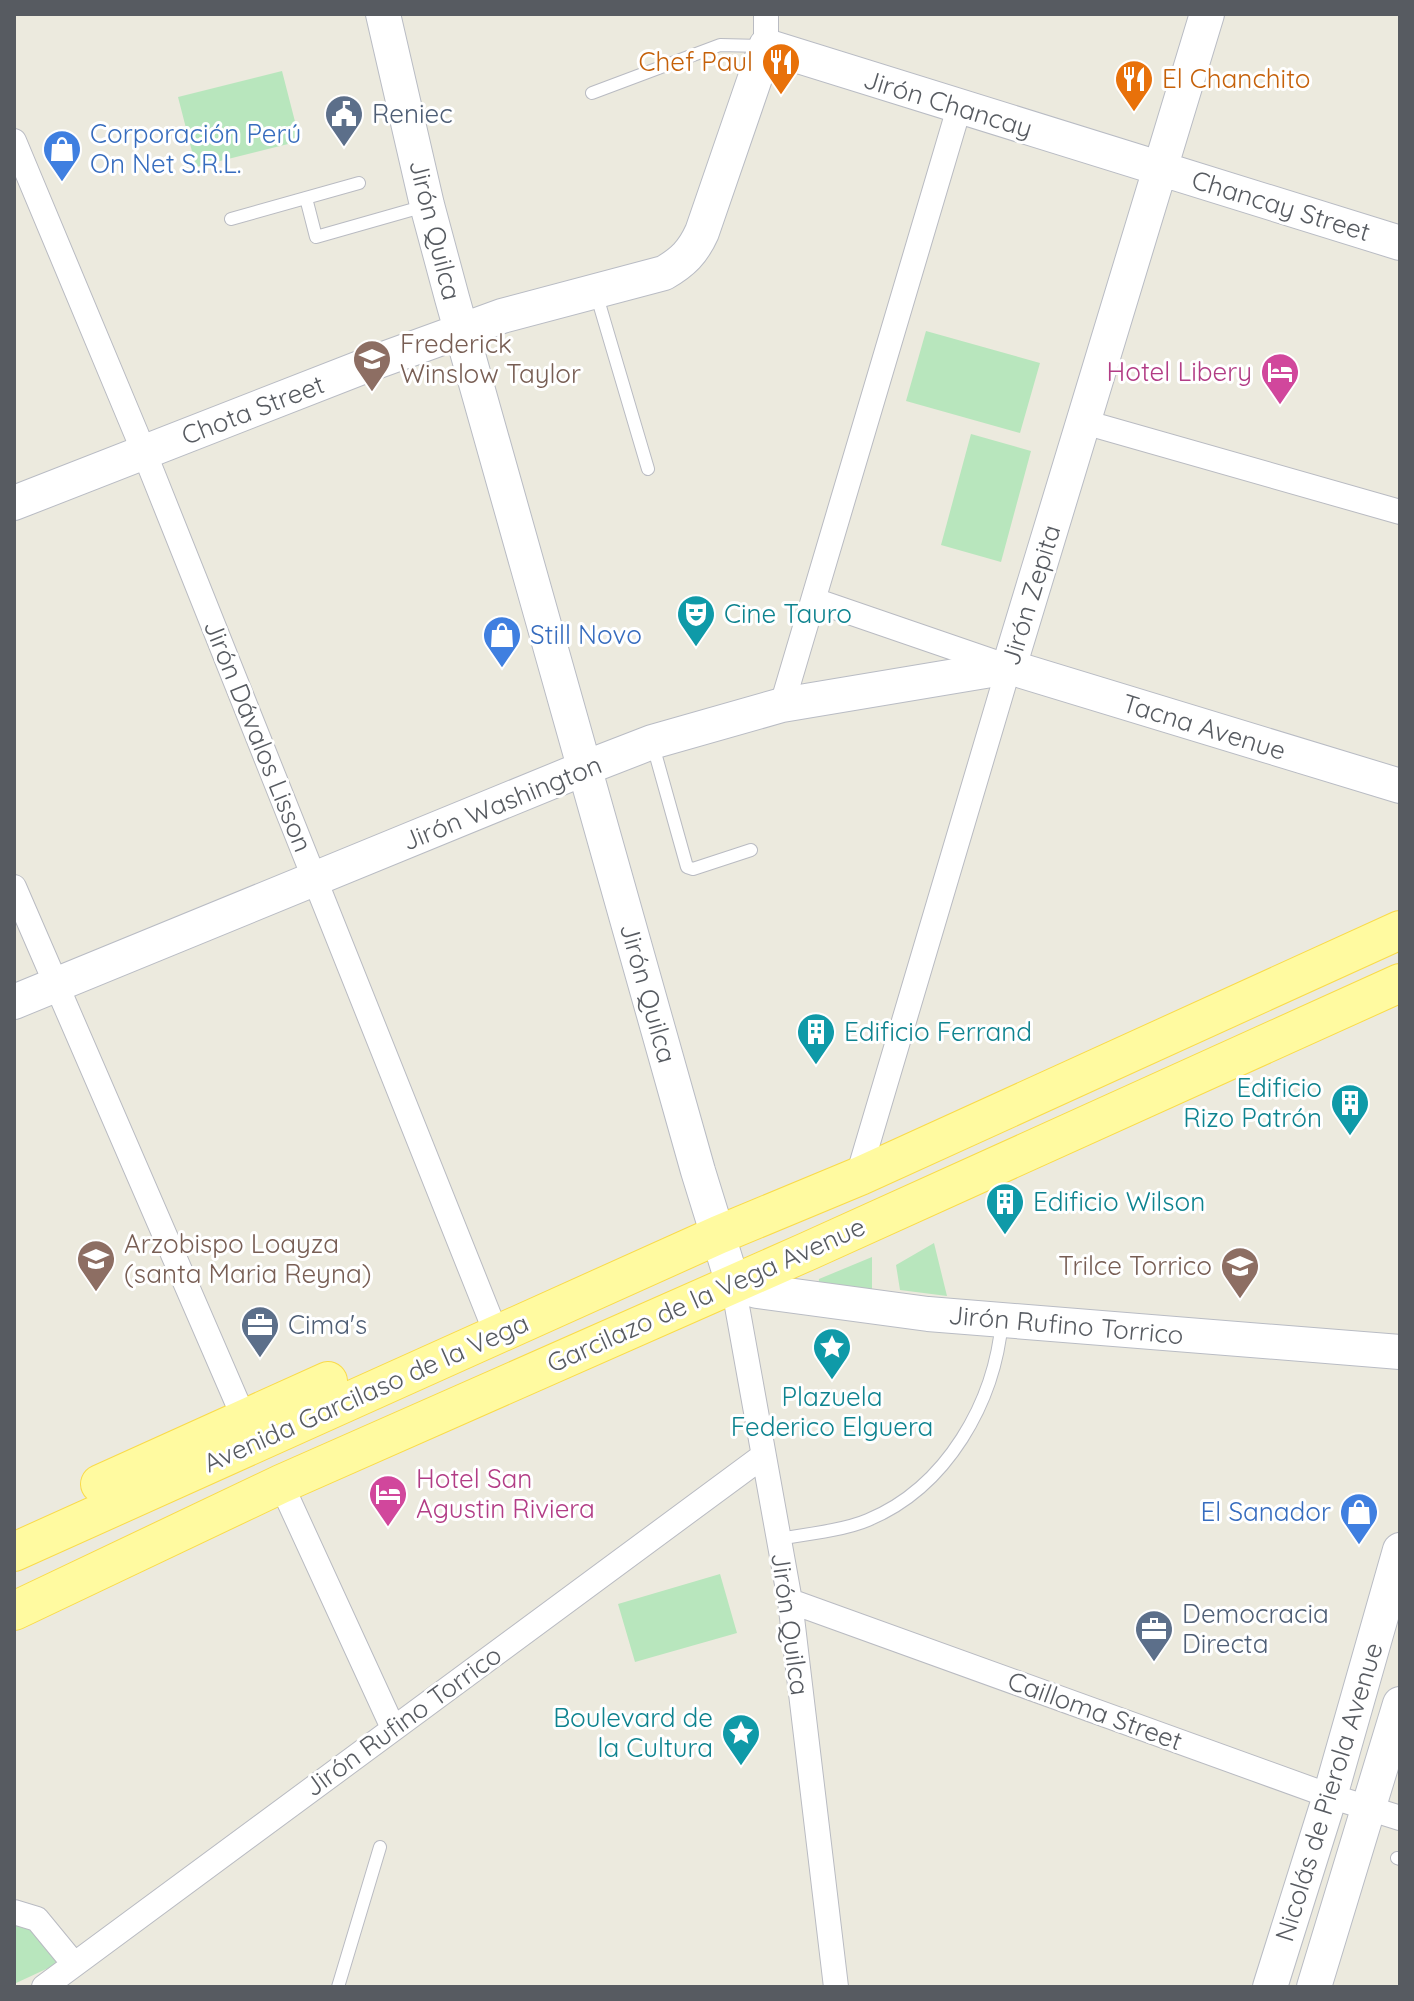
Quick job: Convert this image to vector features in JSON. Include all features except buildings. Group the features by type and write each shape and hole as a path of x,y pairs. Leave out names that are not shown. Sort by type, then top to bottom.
{"main road":[{"name":"Garcilazo de la Vega Avenue","path":"862,1163 1400,908"},
{"name":"Garcilazo de la Vega Avenue","path":"14,1524 249,1431 715,1224 1400,930"},
{"name":"Garcilazo de la Vega Avenue","path":"14,1611 281,1484 1400,983"},
{"name":"Avenida Garcilaso de la Vega","path":"14,1552 249,1431"}],"street":[{"name":"Jirón Quilca","path":"383,14 427,205 461,331 733,1284 790,1601 836,1987"},
{"name":"Jirón Zepita","path":"862,1163 1207,14"},
{"name":"Jirón Chancay","path":"766,30 959,108 1161,169"},
{"name":"Chota Street","path":"14,503 502,316 664,273 683,262 694,249 766,30"},
{"path":"782,705 959,108"},
{"name":"Jirón Dávalos Lisson","path":"14,141 144,452 491,1322"},
{"name":"Chancay Street","path":"1161,169 1400,243"},
{"path":"1084,422 1400,512"},
{"path":"814,600 1009,667"},
{"name":"Jirón Washington","path":"14,1002 652,742 782,705 1009,667"},
{"name":"Tacna Avenue","path":"1009,667 1400,786"},
{"path":"14,887 249,1431"},
{"name":"Jirón Rufino Torrico","path":"733,1284 757,1291 928,1314 1400,1352"},
{"name":"Jirón Rufino Torrico","path":"44,1987 763,1456"},
{"path":"281,1484 393,1728"},
{"name":"Nicolás de Pierola Avenue","path":"1270,1987 1330,1796 1400,1550"},
{"name":"Cailloma Street","path":"790,1601 1385,1814"},
{"name":"Nicolás de Pierola Avenue","path":"1314,1987 1385,1814 1400,1704"},
{"path":"14,1912 37,1919 74,1964"}],"lane":[{"path":"592,93 766,30"},
{"path":"231,219 359,183"},
{"path":"306,198 316,237 427,205"},
{"path":"596,293 648,469"},
{"path":"652,742 687,867 693,869 751,850"},
{"path":"778,1539 867,1521 900,1502 933,1474 961,1441 982,1403 999,1350 1002,1320"},
{"path":"338,1987 380,1847"}],"green space":[{"path":"282,71 300,141 196,167 178,97"},
{"path":"926,331 1040,363 1020,433 906,401"},
{"path":"971,434 1031,451 1001,562 941,545"},
{"path":"934,1243 947,1296 900,1290 896,1265"},
{"path":"872,1257 872,1296 818,1289 819,1279"},
{"path":"720,1574 737,1633 635,1662 618,1604"},
{"path":"14,1904 72,1957 14,1984"}],"place":[{"name":"Chef Paul","path":"781,96"},
{"name":"El Chanchito","path":"1134,113"},
{"name":"Reniec","path":"344,148"},
{"name":"Corporación Perú On Net S.R.L.","path":"62,183"},
{"name":"Frederick Winslow Taylor","path":"372,393"},
{"name":"Hotel Libery","path":"1280,406"},
{"name":"Cine Tauro","path":"696,648"},
{"name":"Still Novo","path":"502,669"},
{"name":"Edificio Ferrand","path":"816,1066"},
{"name":"Edificio Rizo Patrón","path":"1350,1137"},
{"name":"Edificio Wilson","path":"1005,1236"},
{"name":"Arzobispo Loayza (santa Maria Reyna)","path":"96,1293"},
{"name":"Trilce Torrico","path":"1240,1300"},
{"name":"Cima's","path":"260,1359"},
{"name":"Plazuela Federico Elguera","path":"832,1381"},
{"name":"Hotel San Agustin Riviera","path":"388,1528"},
{"name":"El Sanador","path":"1359,1546"},
{"name":"Democracia Directa","path":"1154,1663"},
{"name":"Boulevard de la Cultura","path":"741,1767"}]}
